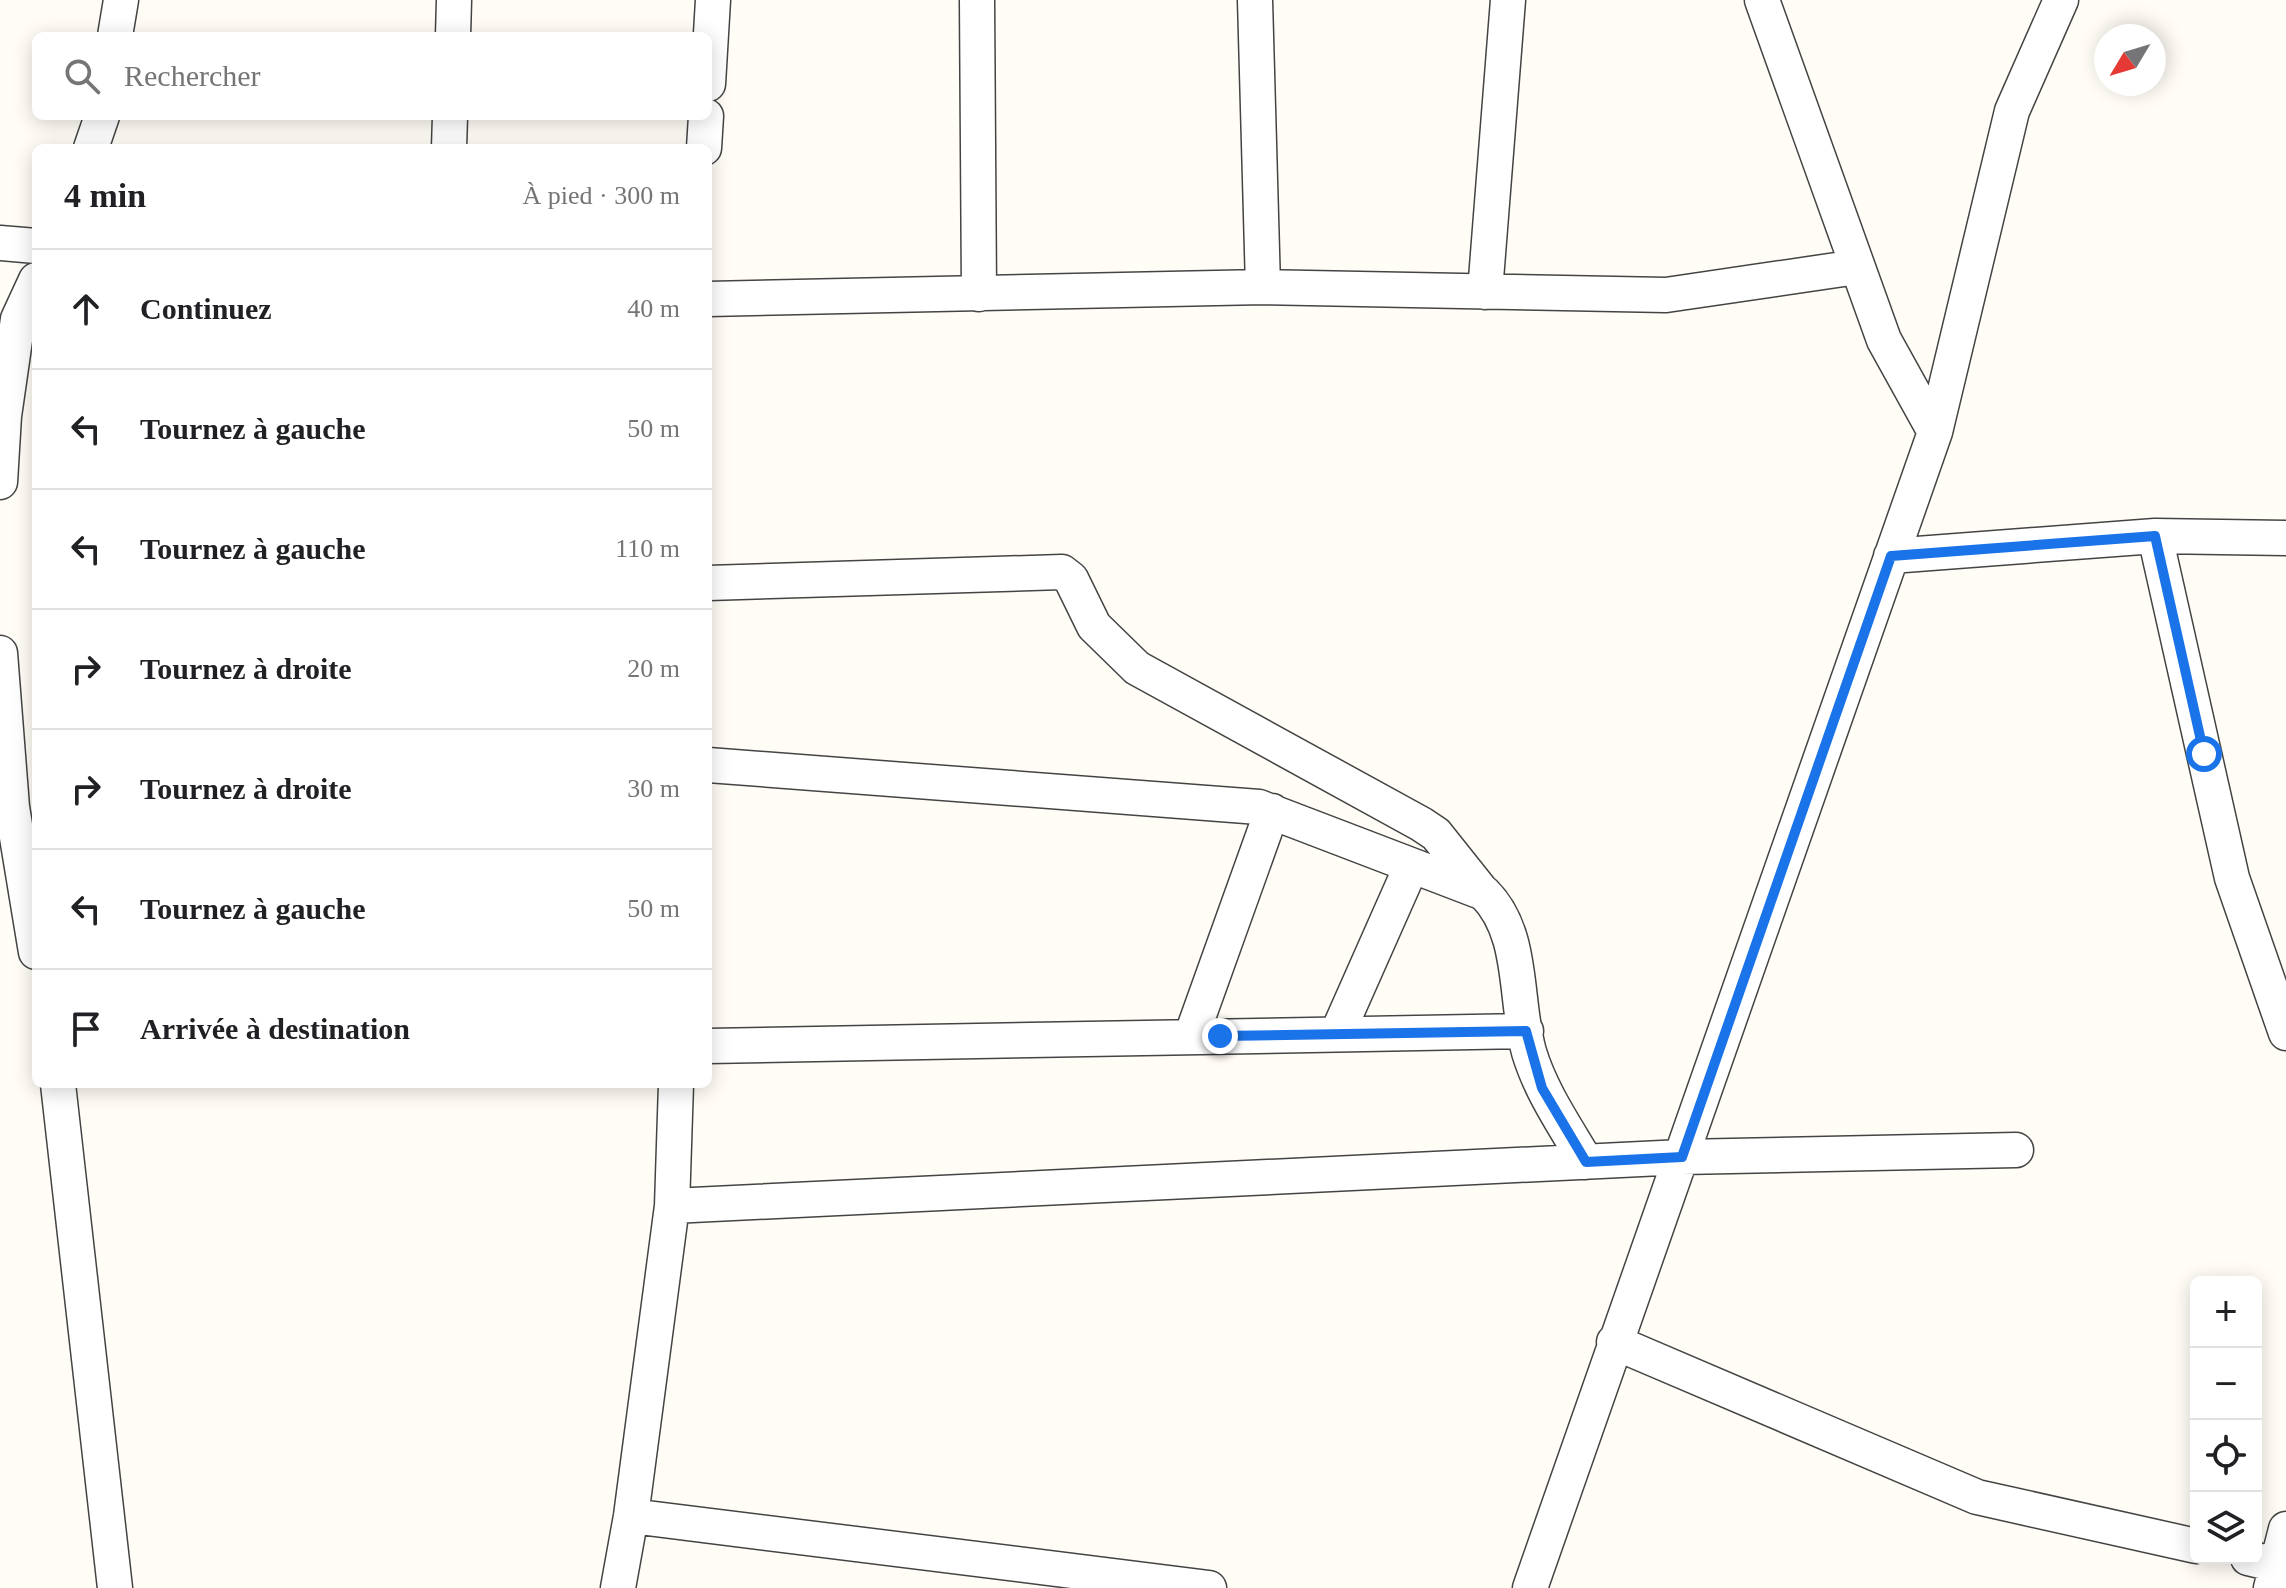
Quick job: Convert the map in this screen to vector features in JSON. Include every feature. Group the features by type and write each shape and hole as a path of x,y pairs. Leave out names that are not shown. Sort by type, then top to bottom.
{"street":[{"path":"116,32 121,0"},
{"path":"453,32 454,0"},
{"path":"711,32 713,0"},
{"path":"977,0 979,294"},
{"path":"1255,0 1263,287"},
{"path":"1485,292 1508,0"},
{"path":"1762,0 1884,340 1935,432"},
{"path":"1530,1588 1935,432 2012,111 2061,0"},
{"path":"92,144 101,120"},
{"path":"449,144 450,120"},
{"path":"704,144 706,120"},
{"path":"0,243 32,246"},
{"path":"712,299 1263,287 1666,295 1857,267"},
{"path":"0,482 4,416 18,319 32,289"},
{"path":"1891,556 2155,536 2286,538"},
{"path":"2155,536 2232,878 2286,1033"},
{"path":"712,583 1062,572 1071,579 1094,626 1137,668 1436,834 1500,910 1508,931 1526,1031 1542,1088 1586,1162"},
{"path":"0,653 6,807 32,933"},
{"path":"712,765 1272,811 1484,893"},
{"path":"1191,1037 1272,811"},
{"path":"1337,1034 1411,867"},
{"path":"712,1046 1526,1031"},
{"path":"58,1088 115,1588"},
{"path":"618,1588 631,1516 672,1206 676,1088"},
{"path":"672,1206 1682,1157 2016,1150"},
{"path":"1614,1342 1977,1497 2190,1545"},
{"path":"631,1516 1209,1588"},
{"path":"2265,1570 2286,1529"}],"route":[{"path":"1220,1036 1526,1031 1528,1049 1542,1088 1586,1162 1682,1157 1891,556 2155,536 2204,754"}]}
